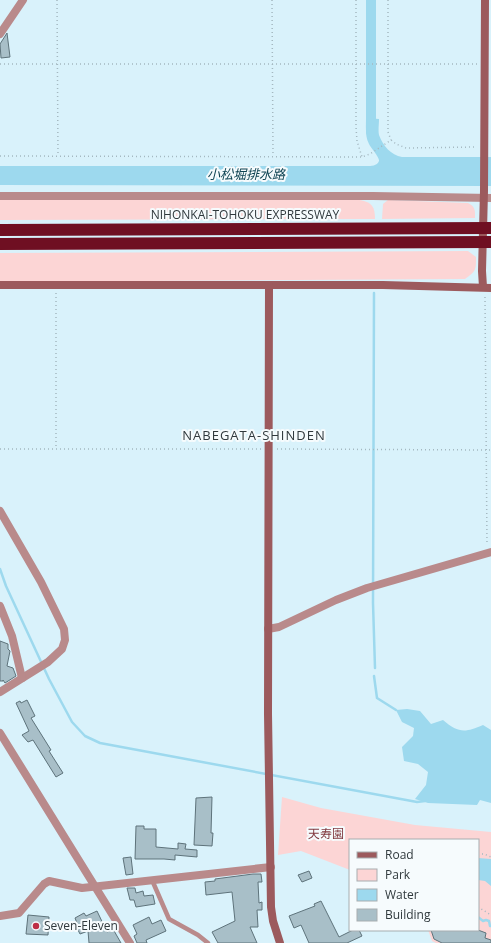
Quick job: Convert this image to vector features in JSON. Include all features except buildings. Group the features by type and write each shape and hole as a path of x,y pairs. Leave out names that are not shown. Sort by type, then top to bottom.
{"highway":[{"name":"NIHONKAI-TOHOKU EXPRESSWAY","path":"0,230 491,228"},
{"path":"0,244 491,242"}],"street":[{"path":"0,34 23,0"},
{"path":"0,285 269,285 487,288 482,271 486,196 484,149 484,0"},
{"path":"0,196 486,196"},
{"path":"269,285 268,628 271,907 273,921 280,943"},
{"path":"0,511 41,582 64,629 65,640 62,649 48,662 0,692"},
{"path":"268,628 279,627 336,600 367,588 489,552"},
{"path":"0,606 12,636 24,677"},
{"path":"0,733 130,943"},
{"path":"0,916 19,913 44,884 49,881 76,887 94,886 271,867"}],"lane":[{"path":"152,879 169,919 198,935 208,943"}],"path":[{"path":"57,0 58,156"},
{"path":"272,0 273,155"},
{"path":"356,0 356,128 357,142 362,156"},
{"path":"388,0 388,132 391,140 406,148 484,149"},
{"path":"0,64 484,64"},
{"path":"0,156 362,156 370,154 391,140"},
{"path":"56,285 56,449"},
{"path":"487,288 485,301 486,450 489,552"},
{"path":"0,449 491,450"},
{"path":"479,854 484,854 491,857"},
{"path":"479,908 491,915"}],"green space":[{"path":"0,200 360,200 367,202 372,206 375,219 0,220"},
{"path":"388,200 468,203 474,208 475,218 382,219 383,204"},
{"path":"468,251 476,257 476,265 475,270 465,279 0,282 0,253"},
{"name":"天寿園","path":"282,797 321,808 415,825 491,832 491,943 436,943 432,941 428,931 479,931 479,839 349,839 349,870 301,851 278,855"}],"water":[{"name":"小松堀排水路","path":"366,118 379,119 379,133 381,139 388,149 398,156 491,157 491,186 0,185 0,166 372,166 377,164 379,160 367,138"},
{"path":"407,709 420,711 431,724 443,720 453,727 462,730 483,725 491,730 491,803 480,800 477,805 428,803 415,799 426,785 428,772 418,764 404,761 402,747 413,736 414,728 402,722 396,710"},
{"path":"479,858 491,859 491,886 485,881 479,880"}],"waterway":[{"path":"371,0 371,132"},
{"path":"374,293 373,603 375,668"},
{"path":"0,569 6,586 49,679 72,722 85,736 100,743 417,802 425,801"},
{"path":"374,676 377,698 396,710"},
{"path":"479,918 483,921 489,921 491,926"}],"place":[{"name":"Seven-Eleven","path":"36,926"}],"district":[{"name":"NABEGATA-SHINDEN","path":"254,435"}]}
